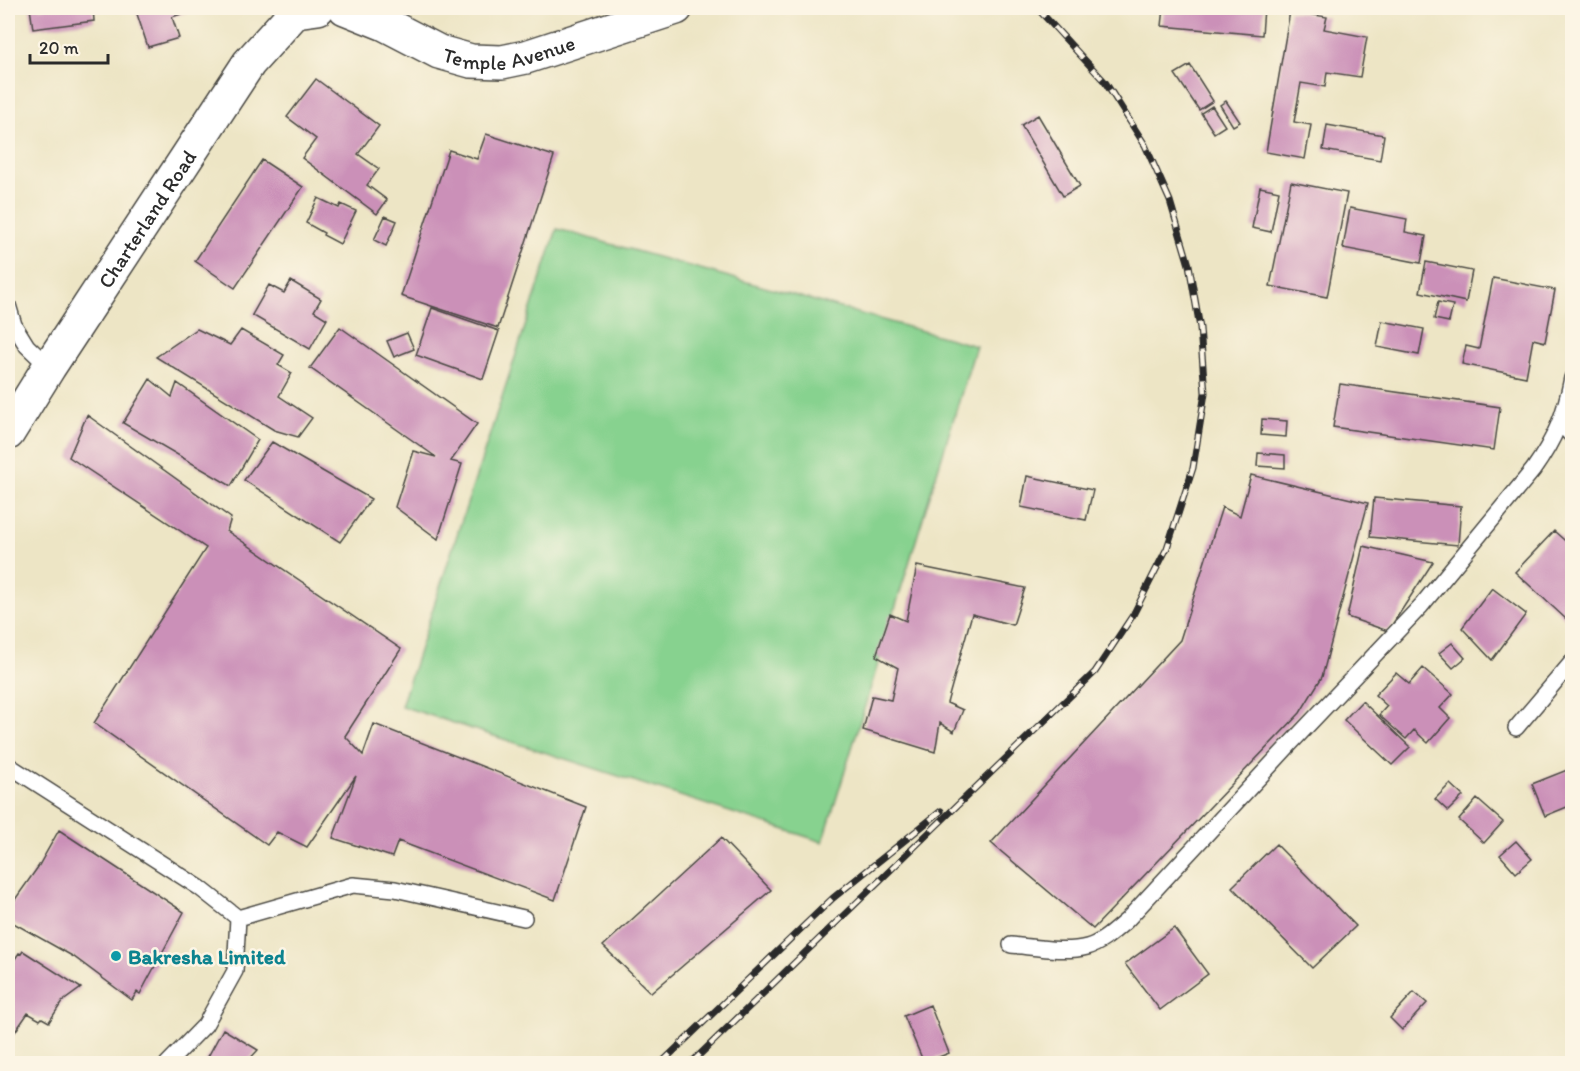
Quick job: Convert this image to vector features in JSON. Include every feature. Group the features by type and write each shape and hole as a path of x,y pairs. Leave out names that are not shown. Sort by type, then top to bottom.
{"street":[{"name":"Temple Avenue","path":"345,8 385,24 439,52 471,61 501,62 526,57 676,8"},
{"name":"Charterland Road","path":"8,433 249,63 303,9"}],"lane":[{"path":"8,305 14,325 27,346 49,367"},
{"path":"1011,945 1069,950 1088,947 1107,937 1126,921 1421,606 1533,470 1549,448 1560,423 1572,378"},
{"path":"1560,423 1572,436"},
{"path":"1516,728 1572,662"},
{"path":"8,765 200,888 238,918"},
{"path":"238,918 353,885 395,889 524,918"},
{"path":"168,1064 205,1025 235,971 238,918"}],"green space":[{"path":"557,229 976,346 823,842 401,706"}],"building":[{"path":"30,8 93,8 94,21 33,29"},
{"path":"135,8 186,8 187,12 172,17 179,38 148,47"},
{"path":"1164,8 1264,8 1262,35 1162,26"},
{"path":"1290,11 1327,17 1324,29 1367,37 1360,77 1327,72 1325,87 1301,83 1294,122 1311,125 1305,159 1266,152"},
{"path":"1190,65 1213,101 1199,110 1175,74"},
{"path":"316,79 379,126 358,154 379,169 367,185 387,200 377,214 302,158 316,139 287,117"},
{"path":"1226,101 1240,122 1233,126 1220,105"},
{"path":"1212,106 1225,126 1214,133 1201,113"},
{"path":"1038,115 1080,186 1063,196 1021,125"},
{"path":"1327,125 1384,135 1380,160 1323,150"},
{"path":"486,134 554,156 498,328 401,296 449,150 477,159"},
{"path":"262,160 303,187 235,288 195,261"},
{"path":"1291,182 1347,193 1327,297 1270,286"},
{"path":"1260,187 1279,191 1271,232 1252,228"},
{"path":"318,198 339,208 341,204 356,211 340,244 306,223"},
{"path":"1350,208 1407,219 1405,232 1426,236 1421,263 1343,248"},
{"path":"385,216 397,221 386,246 374,240"},
{"path":"1426,262 1472,271 1466,302 1420,292"},
{"path":"1493,278 1555,290 1545,342 1533,339 1526,377 1462,364 1466,346 1479,349"},
{"path":"291,281 321,299 314,311 327,319 310,349 252,315 269,285 284,293"},
{"path":"1438,302 1453,305 1449,322 1434,319"},
{"path":"432,308 499,331 483,379 416,355"},
{"path":"1382,321 1424,329 1419,355 1377,347"},
{"path":"340,327 477,424 451,461 462,464 438,539 395,507 413,451 436,457 310,368"},
{"path":"197,329 230,345 241,330 284,355 278,365 292,373 279,396 312,418 298,437 274,430 156,357"},
{"path":"407,333 414,349 394,357 387,341"},
{"path":"150,379 172,397 177,383 258,440 231,486 123,423"},
{"path":"1340,384 1500,407 1494,450 1333,427"},
{"path":"87,415 231,518 227,531 401,649 345,736 363,755 374,724 586,807 555,900 398,841 392,857 333,838 356,776 307,847 277,832 267,845 94,723 206,548 69,457"},
{"path":"1262,419 1287,421 1286,437 1261,435"},
{"path":"272,442 371,499 340,542 244,480"},
{"path":"1258,453 1285,455 1285,468 1257,466"},
{"path":"1251,475 1368,503 1322,677 1300,713 1093,929 991,843 1180,640 1222,507 1240,516"},
{"path":"1027,476 1093,490 1086,520 1021,507"},
{"path":"1374,498 1461,506 1458,545 1370,537"},
{"path":"1554,531 1572,547 1572,612 1566,619 1515,572"},
{"path":"1363,546 1433,562 1388,631 1347,617"},
{"path":"917,566 1025,588 1013,625 972,614 947,703 963,710 954,732 940,723 935,752 863,730 872,696 891,700 898,668 876,656 890,614 906,621"},
{"path":"1492,588 1526,614 1492,660 1462,628"},
{"path":"1452,643 1465,658 1453,668 1439,653"},
{"path":"1423,668 1453,694 1440,708 1450,718 1428,743 1414,730 1406,739 1379,715 1387,706 1375,695 1396,673 1409,684"},
{"path":"1362,701 1410,747 1392,765 1344,720"},
{"path":"1572,768 1572,805 1545,816 1532,784"},
{"path":"1450,784 1463,796 1448,811 1435,799"},
{"path":"1477,799 1503,822 1484,843 1459,820"},
{"name":"Bakresha Limited","path":"59,830 184,912 140,994 137,992 132,1000 74,957 8,920 13,911 9,908 38,867"},
{"path":"721,838 771,890 651,993 603,946"},
{"path":"1516,841 1532,859 1516,873 1500,855"},
{"path":"1276,844 1356,926 1312,968 1232,887"},
{"path":"1174,928 1208,974 1160,1010 1125,964"},
{"path":"23,951 81,988 62,1002 49,1022 28,1013 8,1042 8,969"},
{"path":"1414,992 1427,1003 1402,1030 1390,1018"},
{"path":"930,1005 949,1053 924,1063 904,1016"},
{"path":"223,1029 258,1050 245,1064 204,1064"}],"railway":[{"path":"690,1064 1095,672 1133,615 1167,548 1193,468 1205,393 1200,328 1189,265 1170,201 1145,145 1105,82 1037,8"},
{"path":"660,1064 833,898 941,811"}],"place":[{"name":"Bakresha Limited","path":"116,956"}]}
